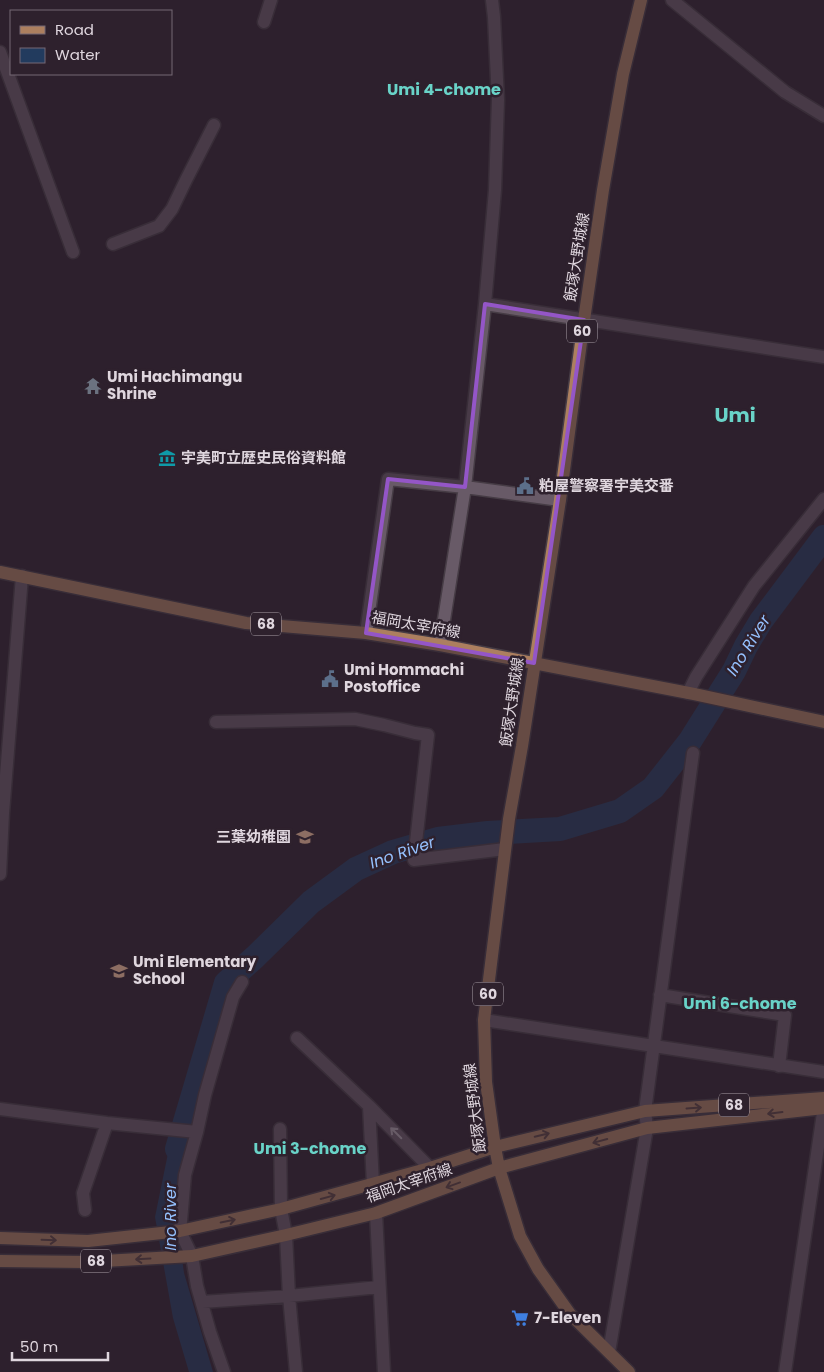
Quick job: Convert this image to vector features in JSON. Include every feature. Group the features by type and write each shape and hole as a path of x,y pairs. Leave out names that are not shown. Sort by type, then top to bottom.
{"main road":[{"name":"飯塚大野城線","path":"629,1372 570,1314 538,1269 520,1236 499,1168 495,1147 486,1082 484,1020 509,819 560,500 603,190 623,74 641,0"},
{"name":"福岡太宰府線","path":"0,572 246,623 366,632 440,645 824,722"},
{"name":"福岡太宰府線","path":"0,1238 88,1241 180,1231 281,1209 430,1168 495,1147 645,1111 824,1098"},
{"name":"福岡太宰府線","path":"0,1261 86,1262 192,1256 376,1213 499,1168 647,1128 824,1107"}],"street":[{"path":"264,22 271,0"},
{"path":"440,645 465,487 485,304 495,190 498,100 492,0"},
{"path":"672,0 785,92 824,116"},
{"path":"0,52 73,252"},
{"path":"114,244 159,226 172,209 214,125"},
{"path":"485,304 824,357"},
{"path":"366,632 388,479 560,500"},
{"path":"691,694 696,677 754,586 824,499"},
{"path":"0,874 22,576"},
{"path":"216,722 355,720 384,724 415,734 428,735 414,860 506,846"},
{"path":"609,1352 647,1128 645,1111 693,752"},
{"path":"224,1372 210,1332 192,1256 180,1231 185,1175 204,1095 233,997 242,982"},
{"path":"660,995 785,1015 779,1066"},
{"path":"484,1020 824,1072"},
{"path":"297,1038 369,1106 430,1168"},
{"path":"369,1106 373,1184"},
{"path":"785,1372 824,1107"},
{"path":"0,1109 195,1132"},
{"path":"85,1210 83,1193 107,1123"},
{"path":"280,1129 281,1209 286,1235 288,1296 296,1372"},
{"path":"376,1213 384,1372"},
{"path":"202,1302 379,1287"}],"highlighted area":[{"path":"485,304 584,320 534,663 366,633 388,479 465,487"}],"water":[{"path":"195,1116 177,1191 176,1217 184,1273 213,1372 189,1372 173,1318 155,1217 175,1119"}],"waterway":[{"name":"Ino River","path":"177,1149 226,983 311,902 356,869 393,852 438,839 488,833 560,829 620,811 653,788 690,741 734,671 761,621 824,537"}],"place":[{"name":"Umi Hachimangu Shrine","path":"93,386"},
{"name":"宇美町立歴史民俗資料館","path":"167,458"},
{"name":"粕屋警察署宇美交番","path":"525,486"},
{"name":"Umi Hommachi Postoffice","path":"330,679"},
{"name":"三葉幼稚園","path":"305,837"},
{"name":"Umi Elementary School","path":"119,971"},
{"name":"7-Eleven","path":"520,1318"}],"district":[{"name":"Umi 4-chome","path":"444,89"},
{"name":"Umi","path":"735,415"},
{"name":"Umi 6-chome","path":"740,1003"},
{"name":"Umi 3-chome","path":"310,1148"}]}
